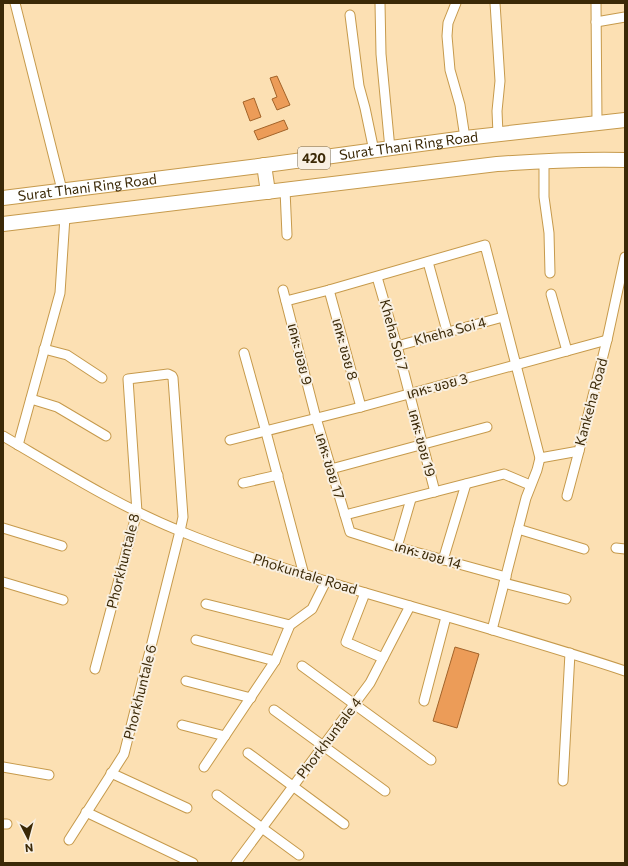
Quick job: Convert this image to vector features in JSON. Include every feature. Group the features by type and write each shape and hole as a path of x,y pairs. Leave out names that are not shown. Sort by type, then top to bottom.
{"highway":[{"name":"Surat Thani Ring Road","path":"3,198 390,149 465,138 596,122 625,120"},
{"name":"Surat Thani Ring Road","path":"3,224 497,164 544,160 625,160"},
{"path":"264,165 268,192"}],"street":[{"path":"15,3 62,190"},
{"path":"380,3 381,54 390,149"},
{"path":"456,3 448,23 447,36 450,70 460,105 465,138"},
{"path":"494,3 500,81 496,111 498,134"},
{"path":"596,3 596,122"},
{"path":"350,15 359,86 374,151"},
{"path":"596,22 625,17"},
{"path":"544,160 544,197 549,233 550,273"},
{"path":"285,190 287,235"},
{"path":"18,445 60,294 64,217"},
{"path":"286,301 377,277 485,245 540,458 537,470 530,485 492,630"},
{"name":"Kankeha Road","path":"540,458 579,451 607,340 625,257"},
{"path":"428,262 447,331"},
{"name":"Kheha Soi 7","path":"377,277 410,393"},
{"name":"เคหะ ขอย 9","path":"283,290 316,418"},
{"name":"เคหะ ขอย 8","path":"329,290 361,407"},
{"path":"551,294 567,351"},
{"name":"Kheha Soi 4","path":"397,346 447,331 503,317"},
{"name":"เคหะ ขอย 3","path":"230,440 361,407 607,340"},
{"path":"44,349 67,355 102,378"},
{"path":"244,353 304,574"},
{"name":"Phorkhuntale 6","path":"69,840 124,754 183,517 173,378 168,374 128,378"},
{"name":"Phorkhuntale 8","path":"95,669 137,512 128,378"},
{"name":"เคหะ ขอย 19","path":"410,393 435,492"},
{"path":"31,399 57,407 106,436"},
{"name":"เคหะ ขอย 17","path":"316,418 350,532"},
{"path":"332,469 487,427"},
{"name":"Phokuntale Road","path":"3,436 111,500 180,531 240,554 365,593 570,653 625,671"},
{"path":"567,496 579,451"},
{"name":"เคหะ ขอย 17","path":"345,515 504,474 530,485"},
{"path":"243,483 278,475"},
{"path":"443,560 466,484"},
{"path":"397,547 411,499"},
{"path":"3,528 62,546"},
{"path":"518,529 584,549"},
{"name":"เคหะ ขอย 14","path":"350,532 443,560 566,600"},
{"path":"204,767 275,662 290,625 312,609 326,581"},
{"path":"3,582 63,600"},
{"path":"365,593 346,642 383,658"},
{"path":"206,604 290,625"},
{"name":"Phorkhuntale 4","path":"236,863 370,683 410,606"},
{"path":"424,701 446,617"},
{"path":"196,640 275,662"},
{"path":"563,781 570,653"},
{"path":"302,666 431,760"},
{"path":"186,682 251,698"},
{"path":"274,710 385,791"},
{"path":"182,726 225,736"},
{"path":"248,753 344,824"},
{"path":"3,767 49,774"},
{"path":"111,773 187,808"},
{"path":"217,794 299,856"},
{"path":"86,812 193,863"}],"building":[{"path":"277,76 290,105 277,110 272,99 277,97 270,78"},
{"path":"254,98 261,117 250,121 243,102"},
{"path":"284,120 288,129 258,140 254,131"},
{"path":"455,647 479,654 457,728 433,721"}]}
